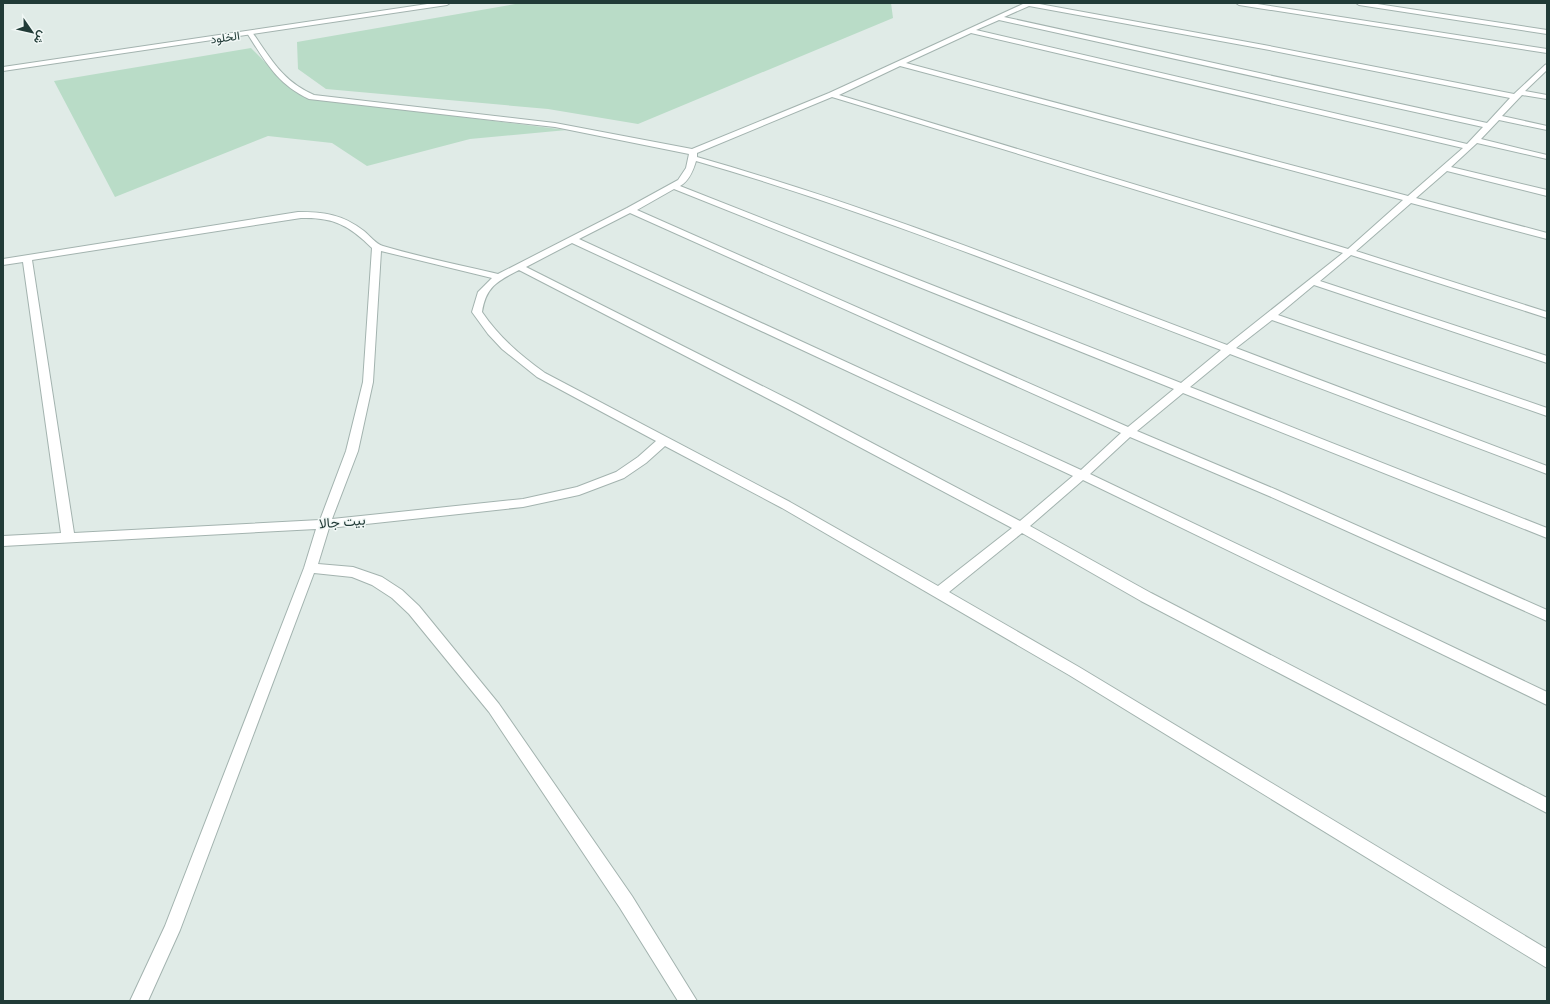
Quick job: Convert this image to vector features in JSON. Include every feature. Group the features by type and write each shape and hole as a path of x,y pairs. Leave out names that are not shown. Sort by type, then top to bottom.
{"street":[{"name":"الخلود","path":"3,69 447,3"},
{"path":"1547,97 1518,95 1029,3 832,95 693,155 686,176 673,186 630,210 518,266 489,284 480,296 477,312 490,332 510,353 541,375 786,505 1074,671 1547,959"},
{"path":"1239,3 1547,51"},
{"path":"1359,3 1547,32"},
{"path":"998,18 1490,126"},
{"path":"970,31 1472,144 1547,157"},
{"path":"250,33 279,76 294,89 312,97 555,125 693,155 763,178 941,241 1547,470"},
{"path":"900,64 1547,236"},
{"path":"939,594 1082,475 1129,432 1185,388 1229,349 1350,252 1472,144 1518,95 1545,71"},
{"path":"832,95 1350,252 1547,316"},
{"path":"1497,117 1547,128"},
{"path":"1445,168 1547,193"},
{"path":"673,186 1547,532"},
{"path":"630,210 1129,432 1273,493 1547,616"},
{"path":"3,262 298,215 324,215 343,221 362,232 377,247 499,277"},
{"path":"571,239 1082,475 1547,699"},
{"path":"139,1001 172,930 310,568 324,524 352,451 368,382 377,247"},
{"path":"27,258 68,537"},
{"path":"518,266 794,407 1021,527 1146,597 1547,806"},
{"path":"1314,282 1547,360"},
{"path":"1271,316 1547,412"},
{"name":"بيت جالا","path":"3,541 324,524 523,502 579,491 620,474 642,460 664,440"},
{"path":"310,568 353,572 377,581 397,594 414,610 494,708 626,902 688,1001"}],"green space":[{"path":"521,3 891,3 893,18 638,124 548,109 326,89 298,69 297,42"},
{"path":"251,48 284,81 312,97 567,130 470,139 367,166 332,143 268,136 115,197 54,81"}]}
